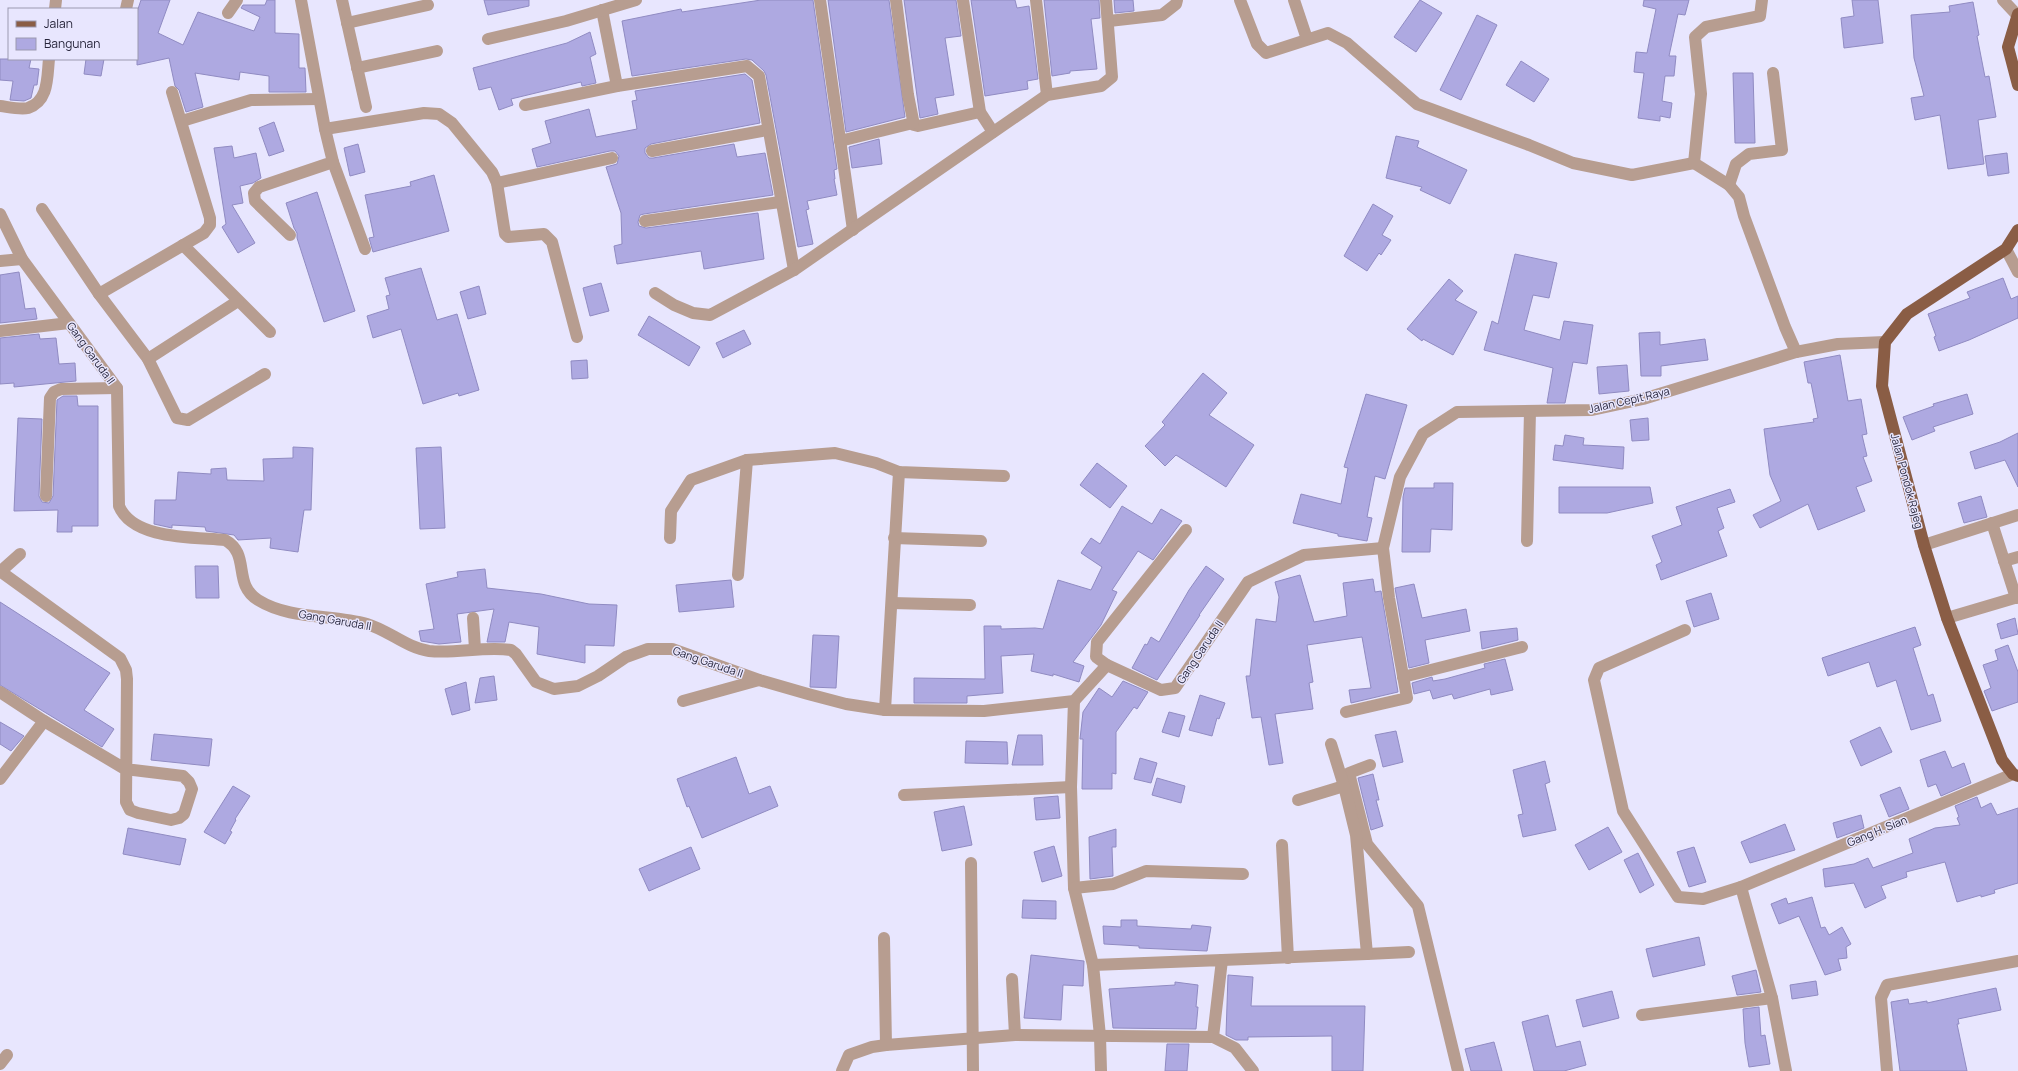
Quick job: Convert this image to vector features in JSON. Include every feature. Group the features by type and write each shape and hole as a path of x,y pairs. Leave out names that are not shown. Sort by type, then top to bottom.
{"main road":[{"path":"2017,14 2008,47 2018,85"},
{"path":"1885,342 1907,314 2006,249 2018,230"},
{"name":"Jalan Pondok Rajeg","path":"1885,342 1882,386 1924,545 1947,618 1994,742 2002,760 2016,775"}],"street":[{"path":"228,13 237,0"},
{"path":"301,0 324,129 333,162 365,249"},
{"path":"342,0 366,108"},
{"path":"488,39 544,27 636,0"},
{"path":"820,0 853,230"},
{"path":"896,0 913,124"},
{"path":"963,0 980,112 993,132"},
{"path":"1036,0 1047,95"},
{"path":"655,293 674,305 693,313 710,314 794,270 1047,95 1101,86 1112,77 1109,21 1106,0"},
{"path":"1109,21 1162,15 1176,4 1177,0"},
{"path":"1240,0 1257,44 1266,53 1328,33 1347,44 1417,104 1529,144 1573,163 1632,175 1694,163 1729,185 1739,197 1744,216 1785,327 1796,352"},
{"path":"1294,0 1307,39"},
{"path":"1694,163 1701,94 1695,37 1706,27 1760,16 1762,0"},
{"path":"2003,0 2017,14"},
{"path":"347,23 428,5"},
{"path":"602,10 617,86"},
{"path":"357,68 437,51"},
{"path":"0,106 27,108 38,102 45,92 49,60"},
{"path":"525,105 617,86 747,66 758,76 780,202 794,270"},
{"path":"1729,185 1736,164 1749,154 1782,150 1773,73"},
{"path":"99,294 204,233 210,225 210,218 182,121 172,92"},
{"path":"182,121 251,100 319,99"},
{"path":"840,141 913,124 918,126 980,112"},
{"path":"324,129 424,113 439,114 452,124 492,172 498,183 506,234 508,237 544,234 552,242 577,337"},
{"path":"652,151 767,130"},
{"path":"498,183 612,158"},
{"path":"290,235 254,201 254,193 259,186 333,162"},
{"path":"645,221 780,202"},
{"path":"42,209 99,294 148,359 177,418 188,420 265,374"},
{"name":"Gang Garuda II","path":"0,214 22,259 117,388 119,506 123,515 137,525 158,533 226,540 234,544 238,552 242,580 248,592 258,600 274,608 367,624 427,651 475,649 511,650 516,654 536,682 554,689 578,686 598,676 626,657 648,650 672,649 759,680 846,704 885,710 984,711 1074,701"},
{"path":"183,245 270,332"},
{"path":"2006,249 2018,272"},
{"path":"0,261 22,259"},
{"path":"148,359 238,301"},
{"path":"0,331 69,323"},
{"name":"Jalan Cepit Raya","path":"1383,548 1400,477 1423,434 1457,412 1592,410 1643,399 1796,352 1838,344 1885,342"},
{"path":"46,496 50,398 54,392 60,389 117,388"},
{"path":"1527,541 1530,411"},
{"path":"670,538 671,511 691,480 747,460 835,453 876,463 899,472 1004,476"},
{"path":"738,575 747,460"},
{"path":"885,710 899,472"},
{"path":"1924,545 2018,515"},
{"path":"1947,618 2017,597 1992,523"},
{"path":"1101,1071 1100,1036 1093,965 1074,888 1071,787 1074,701 1107,665 1096,657 1097,642 1186,530"},
{"path":"894,538 981,541"},
{"path":"1346,712 1406,698 1389,598 1383,548"},
{"name":"Gang Garuda II","path":"1107,665 1161,690 1175,688 1248,582 1304,555 1383,548"},
{"path":"0,692 44,721 125,769 183,776 189,782 192,789 184,814 179,818 171,820 130,810 126,802 125,769 126,670 120,658 0,571 20,554"},
{"path":"2004,561 2018,557"},
{"path":"892,603 970,605"},
{"path":"473,618 475,649"},
{"name":"Gang H. Sian","path":"1685,630 1599,668 1594,680 1623,811 1678,897 1703,899 1741,887 2016,775"},
{"path":"1403,677 1522,647"},
{"path":"683,701 759,680"},
{"path":"0,779 44,721"},
{"path":"1331,744 1344,786 1356,835 1367,954"},
{"path":"1370,765 1349,773 1367,844 1418,906 1458,1071"},
{"path":"1298,800 1344,786"},
{"path":"904,795 1071,787"},
{"path":"1282,845 1288,958"},
{"path":"971,863 973,1071"},
{"path":"1074,888 1113,884 1146,872 1243,874"},
{"path":"1741,887 1772,998 1786,1071"},
{"path":"884,938 886,1045"},
{"path":"1093,965 1409,952"},
{"path":"1213,1037 1222,960"},
{"path":"1887,1071 1881,998 1887,985 2018,961"},
{"path":"1012,979 1015,1035"},
{"path":"1642,1015 1772,998"},
{"path":"842,1071 849,1055 872,1047 1015,1035 1213,1037 1235,1048 1253,1071"}],"building":[{"path":"141,0 170,0 158,33 183,45 198,12 254,31 260,17 241,8 243,5 265,5 267,0 275,0 275,33 299,34 299,68 305,68 306,92 269,92 269,76 240,72 239,80 195,73 203,107 186,112 179,90 175,86 169,58 137,65 138,9"},
{"path":"484,0 529,0 529,6 488,15"},
{"path":"761,0 813,0 837,169 834,170 834,179 837,195 807,201 809,209 806,210 813,244 798,247 766,75 764,71 752,60 746,59 632,76 622,21 681,9 682,12"},
{"path":"828,0 889,0 905,117 846,132"},
{"path":"904,0 956,0 961,36 945,38 954,95 935,98 938,114 920,118"},
{"path":"971,0 1015,0 1017,8 1029,6 1038,79 1027,81 1028,89 985,96"},
{"path":"1044,0 1099,0 1100,18 1091,19 1097,69 1070,71 1070,73 1052,76"},
{"path":"1114,0 1133,0 1134,11 1115,13"},
{"path":"1420,0 1442,13 1416,52 1394,37"},
{"path":"1644,0 1689,0 1685,15 1678,14 1669,56 1676,56 1674,76 1665,76 1662,101 1672,103 1670,118 1660,116 1660,121 1638,118 1644,73 1634,72 1636,52 1647,53 1656,9 1643,6"},
{"path":"1852,0 1878,0 1883,43 1844,48 1841,18 1854,16"},
{"path":"1973,2 1979,35 1977,36 1985,77 1989,76 1996,117 1978,120 1984,164 1948,169 1940,115 1915,120 1911,98 1924,96 1914,58 1911,15 1950,12 1949,6"},
{"path":"1477,15 1497,25 1461,100 1440,90"},
{"path":"590,32 596,54 590,57 596,83 582,86 581,82 511,99 513,105 499,110 491,87 479,90 473,68 567,43"},
{"path":"0,59 31,60 29,68 39,69 37,85 34,85 31,98 24,101 10,100 13,81 0,80"},
{"path":"86,60 104,60 101,76 84,74"},
{"path":"1521,61 1549,79 1534,102 1506,85"},
{"path":"1733,73 1753,73 1755,143 1735,143"},
{"path":"745,74 752,80 760,123 651,144 645,148 645,153 649,158 653,158 734,144 737,157 765,153 773,195 644,214 640,215 638,222 639,226 646,228 758,213 764,259 704,269 701,251 617,264 614,246 622,244 621,213 606,167 617,164 619,156 615,151 610,151 537,167 532,149 551,143 545,121 589,109 596,137 637,129 632,101 637,100 635,91"},
{"path":"274,122 284,151 269,156 259,128"},
{"path":"1396,136 1419,141 1417,147 1467,170 1450,204 1420,190 1422,187 1386,178"},
{"path":"879,139 882,164 852,168 849,147"},
{"path":"358,144 365,172 350,176 344,148"},
{"path":"232,146 234,158 256,153 261,178 253,183 240,186 243,203 232,205 255,243 238,253 222,227 226,224 214,148"},
{"path":"2007,153 2009,173 1988,176 1985,156"},
{"path":"434,175 449,231 373,252 369,238 374,237 365,195 411,186 410,182"},
{"path":"317,192 355,311 324,322 297,238 297,233 286,203"},
{"path":"1373,204 1393,216 1382,235 1391,240 1381,255 1379,253 1367,271 1344,256"},
{"path":"1515,254 1557,263 1549,298 1533,295 1524,330 1560,340 1564,321 1593,325 1587,364 1573,362 1565,403 1547,403 1553,368 1484,350 1492,321 1498,324"},
{"path":"421,268 437,320 457,314 479,390 459,396 458,393 423,404 401,329 373,338 367,316 389,309 386,296 390,295 385,278"},
{"path":"19,272 25,309 35,308 37,319 0,323 0,275"},
{"path":"2003,278 2011,299 2018,296 2018,318 1969,340 1939,351 1934,337 1936,336 1928,314 1970,298 1967,292"},
{"path":"1449,279 1463,291 1455,300 1477,312 1453,355 1423,339 1422,341 1407,329"},
{"path":"601,283 609,311 590,316 583,288"},
{"path":"479,286 486,314 468,319 460,292"},
{"path":"649,316 700,347 689,366 638,335"},
{"path":"744,330 751,344 723,358 716,343"},
{"path":"1660,332 1660,345 1705,339 1708,360 1661,366 1661,376 1641,376 1639,333"},
{"path":"39,334 40,339 56,338 59,364 75,363 76,381 14,387 14,383 0,384 0,338"},
{"path":"1840,355 1848,401 1861,399 1867,434 1862,435 1867,456 1863,457 1872,481 1856,487 1865,511 1818,530 1808,504 1760,528 1753,515 1781,501 1770,475 1764,429 1814,422 1813,419 1818,418 1811,383 1808,383 1804,362"},
{"path":"587,360 588,378 572,379 571,361"},
{"path":"1627,365 1629,391 1599,394 1597,367"},
{"path":"1203,373 1227,393 1209,415 1254,445 1226,487 1176,455 1165,466 1145,446 1165,425 1162,422"},
{"path":"1366,394 1407,405 1385,479 1375,476 1367,517 1372,518 1367,541 1338,536 1338,534 1293,523 1301,494 1341,504 1348,468 1344,467"},
{"path":"1967,394 1973,414 1933,427 1935,431 1912,440 1903,417 1934,406 1933,404"},
{"path":"63,396 77,396 78,406 98,406 98,526 72,526 72,532 57,532 58,510 14,511 18,418 42,419 39,496 42,502 49,503 53,496 57,400"},
{"path":"1648,418 1649,440 1632,441 1630,420"},
{"path":"2018,433 2018,487 2005,460 1975,469 1970,452 2000,442"},
{"path":"1565,435 1584,438 1583,445 1624,447 1623,469 1553,460 1555,445 1563,446"},
{"path":"293,447 313,448 311,510 304,510 298,552 270,548 271,538 238,540 234,535 206,531 205,527 172,525 172,528 154,524 155,500 176,500 178,472 211,474 211,469 226,468 227,480 264,481 263,459 293,458"},
{"path":"441,447 445,528 420,529 416,448"},
{"path":"1097,463 1127,486 1110,508 1080,485"},
{"path":"1434,483 1453,483 1452,530 1431,529 1430,552 1402,552 1403,497 1405,488 1434,488"},
{"path":"1559,487 1650,487 1653,503 1607,513 1559,513"},
{"path":"1730,489 1735,502 1717,508 1724,528 1718,531 1727,556 1661,580 1656,565 1662,562 1652,536 1682,525 1676,507"},
{"path":"1981,496 1987,517 1964,523 1958,503"},
{"path":"1122,506 1152,524 1161,509 1182,521 1153,560 1138,551 1112,590 1117,592 1101,625 1073,662 1084,666 1079,682 1053,674 1053,676 1031,671 1034,654 1001,656 1003,693 967,696 967,703 914,703 914,678 985,679 984,626 1001,626 1001,629 1043,629 1058,580 1091,590 1102,567 1081,553 1091,538 1100,544"},
{"path":"195,566 218,566 219,598 196,598"},
{"path":"1206,566 1224,579 1157,680 1132,668 1145,644 1147,645 1151,637 1159,642 1189,590"},
{"path":"485,569 487,588 541,594 589,604 617,605 614,646 585,645 585,663 537,654 539,627 509,622 505,642 487,642 494,609 457,614 461,642 439,644 421,641 419,631 434,629 426,584 458,577 457,572"},
{"path":"1300,575 1314,622 1347,616 1343,583 1373,579 1375,592 1381,591 1398,692 1351,703 1349,690 1371,688 1362,637 1307,645 1313,682 1309,683 1313,709 1275,714 1283,763 1269,765 1261,717 1252,718 1246,676 1250,676 1256,619 1276,622 1279,597 1275,582"},
{"path":"731,580 734,607 679,612 676,585"},
{"path":"1414,584 1422,618 1466,609 1470,631 1425,640 1429,663 1409,668 1395,588"},
{"path":"1711,593 1719,619 1694,627 1686,601"},
{"path":"0,602 110,673 84,710 114,729 102,747 0,685"},
{"path":"2015,618 2018,634 2001,639 1997,624"},
{"path":"1915,627 1921,645 1913,648 1928,696 1933,694 1941,721 1911,730 1896,680 1877,687 1869,662 1828,676 1822,658"},
{"path":"1517,628 1518,640 1482,649 1480,632"},
{"path":"813,635 839,636 836,688 810,687"},
{"path":"2008,645 2018,672 2018,702 1992,711 1984,691 1991,688 1983,665 1998,660 1995,650"},
{"path":"1505,659 1513,690 1491,695 1490,689 1454,699 1452,694 1433,699 1430,690 1414,694 1412,683 1432,677 1433,681 1445,679 1485,668 1484,664"},
{"path":"494,676 497,700 475,703 480,678"},
{"path":"1123,681 1148,692 1137,709 1134,707 1116,732 1116,774 1112,773 1112,789 1082,789 1083,739 1080,739 1083,712 1099,688 1112,697"},
{"path":"466,682 470,710 452,715 445,689"},
{"path":"1200,695 1225,703 1219,719 1217,718 1212,736 1189,730"},
{"path":"1169,712 1185,716 1179,737 1162,732"},
{"path":"0,722 24,736 11,751 0,744"},
{"path":"1880,727 1892,752 1861,766 1850,741"},
{"path":"1396,731 1403,762 1383,767 1375,735"},
{"path":"154,734 212,739 209,766 151,760"},
{"path":"1018,735 1042,735 1043,765 1012,765"},
{"path":"966,741 1007,742 1008,764 965,763"},
{"path":"1945,751 1952,768 1964,763 1971,783 1941,796 1936,784 1928,787 1920,760"},
{"path":"736,757 749,794 770,786 778,806 702,838 689,806 687,807 677,779"},
{"path":"1140,758 1157,763 1151,783 1134,779"},
{"path":"1545,761 1550,782 1545,784 1556,830 1523,837 1518,815 1523,814 1513,770"},
{"path":"1373,774 1379,800 1376,800 1383,826 1371,830 1358,778"},
{"path":"1157,778 1185,786 1181,803 1152,795"},
{"path":"233,786 250,796 235,819 236,820 230,831 232,832 225,844 204,832"},
{"path":"1900,787 1909,809 1889,817 1880,795"},
{"path":"1058,796 1060,818 1036,820 1034,798"},
{"path":"1977,797 1981,808 1991,803 1997,815 2018,808 2018,883 1994,890 1995,893 1981,897 1981,895 1957,902 1945,862 1906,872 1907,877 1881,886 1886,898 1865,908 1854,883 1825,887 1823,869 1854,864 1868,858 1873,868 1913,853 1909,839 1935,828 1960,825 1955,806"},
{"path":"964,806 972,845 942,851 934,812"},
{"path":"1861,815 1864,828 1837,838 1833,823"},
{"path":"1785,824 1795,850 1750,863 1741,842"},
{"path":"1608,827 1622,852 1589,870 1575,845"},
{"path":"128,828 186,839 180,865 123,854"},
{"path":"1116,829 1116,847 1112,847 1113,876 1090,879 1089,837"},
{"path":"1054,846 1062,876 1042,882 1034,852"},
{"path":"691,847 700,869 649,891 639,869"},
{"path":"1694,847 1706,882 1689,887 1677,852"},
{"path":"1638,853 1654,885 1640,893 1624,860"},
{"path":"1812,897 1821,928 1825,927 1829,935 1842,927 1851,944 1846,947 1847,958 1838,959 1841,970 1825,975 1799,916 1779,924 1771,904 1786,898 1788,904"},
{"path":"1023,900 1056,901 1056,919 1022,918"},
{"path":"1121,920 1137,920 1137,926 1191,929 1192,925 1211,927 1207,951 1139,948 1139,946 1104,944 1103,926 1121,927"},
{"path":"1699,937 1705,965 1653,977 1646,949"},
{"path":"1031,955 1084,961 1083,986 1063,985 1061,1020 1024,1018"},
{"path":"1756,970 1761,992 1737,995 1732,976"},
{"path":"1228,975 1253,977 1251,1006 1365,1006 1363,1071 1332,1071 1332,1036 1248,1037 1248,1040 1236,1040 1226,1035"},
{"path":"1816,981 1818,995 1792,999 1790,985"},
{"path":"1175,982 1198,985 1196,1029 1113,1028 1109,989 1175,985"},
{"path":"1996,988 2001,1010 1958,1019 1959,1024 1957,1024 1967,1071 1900,1071 1891,1002 1908,999 1909,1004 1927,1001 1927,1003"},
{"path":"1612,991 1619,1018 1583,1027 1576,1000"},
{"path":"1759,1007 1761,1036 1765,1035 1770,1064 1749,1067 1745,1043 1743,1009"},
{"path":"1548,1015 1556,1047 1580,1041 1586,1065 1564,1071 1534,1071 1522,1022"},
{"path":"1494,1042 1502,1071 1471,1071 1465,1049"},
{"path":"1167,1044 1189,1044 1187,1071 1165,1071"}]}
